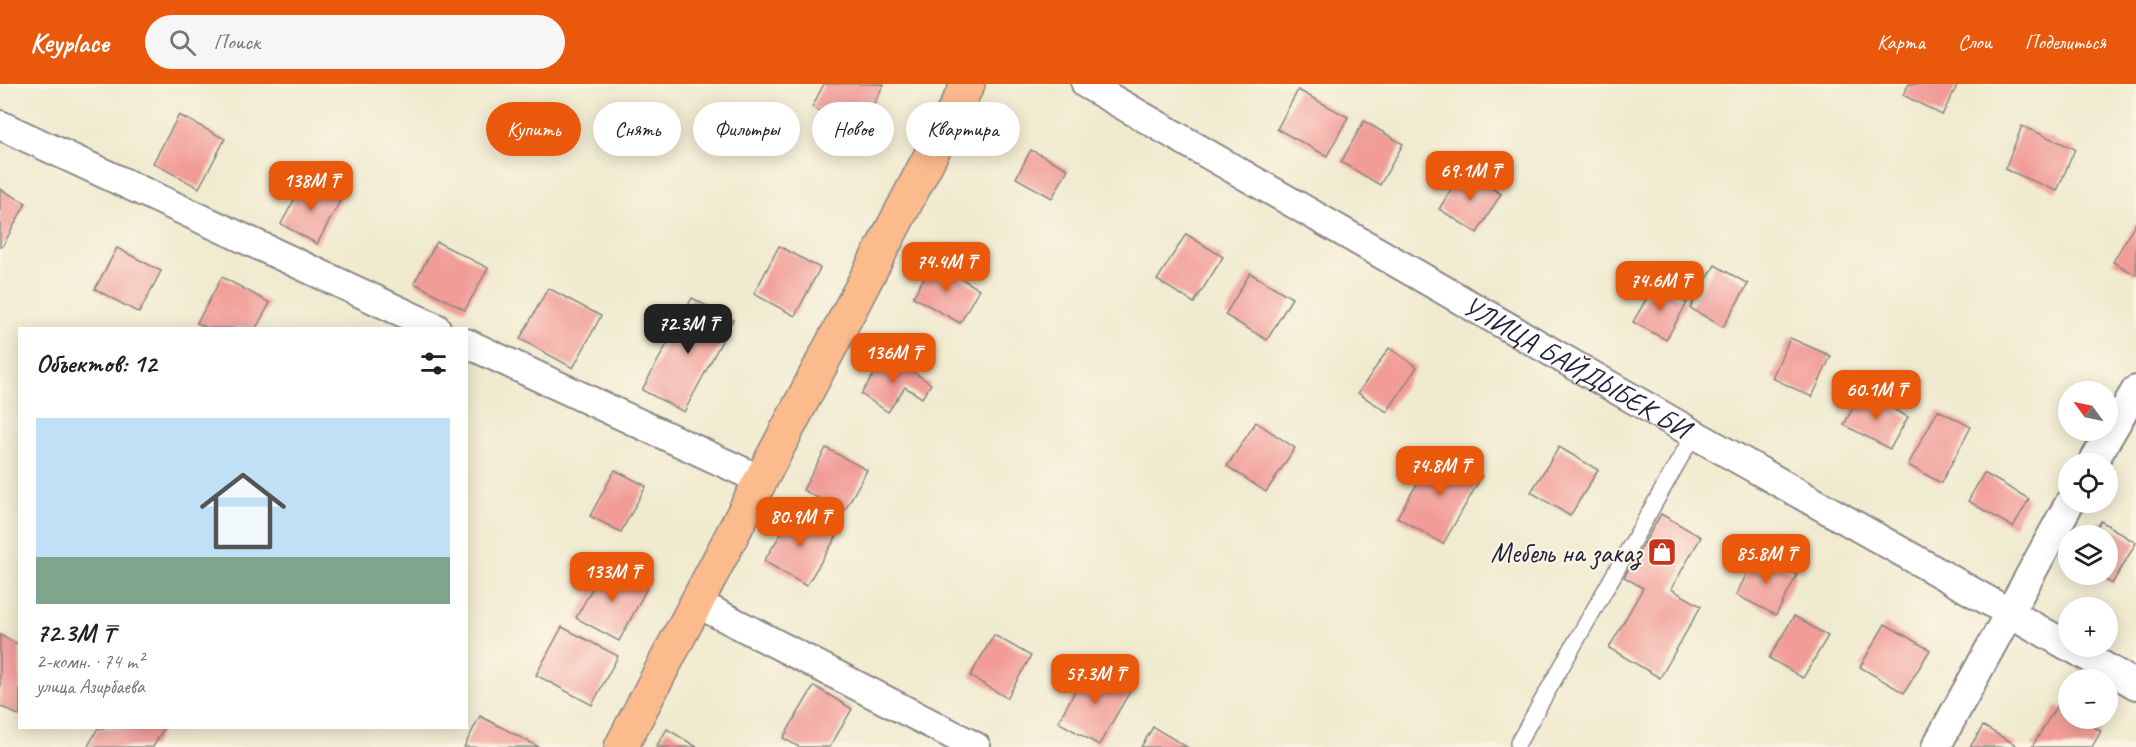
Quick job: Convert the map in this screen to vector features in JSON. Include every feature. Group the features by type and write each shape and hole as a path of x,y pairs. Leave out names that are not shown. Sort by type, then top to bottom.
{"main road":[{"path":"621,747 968,84"}],"street":[{"name":"УЛИЦА БАЙДЫБЕК БИ","path":"1086,84 1694,434 2058,640"},
{"path":"0,125 434,327"},
{"path":"468,343 761,480"},
{"path":"2099,453 2136,390"},
{"path":"1936,747 2064,513"},
{"path":"696,603 976,747"},
{"name":"УЛИЦА БАЙДЫБЕК БИ","path":"2088,657 2136,685"}],"lane":[{"path":"1518,743 1694,434"}],"building":[{"path":"824,84 884,84 875,102 815,102"},
{"path":"1909,84 1958,84 1942,115 1903,95"},
{"path":"1298,90 1348,117 1327,156 1277,129"},
{"path":"179,115 225,139 199,188 153,163"},
{"path":"1364,121 1403,144 1380,185 1341,162"},
{"path":"2022,126 2075,149 2057,191 2005,169"},
{"path":"1031,150 1068,169 1052,198 1016,178"},
{"path":"1463,170 1501,194 1477,233 1439,209"},
{"path":"305,180 341,199 317,244 281,224"},
{"path":"0,189 26,203 2,247 0,247"},
{"path":"2136,222 2136,275 2113,262"},
{"path":"1186,234 1223,257 1194,303 1157,280"},
{"path":"437,242 488,268 465,310 414,283"},
{"path":"779,246 820,268 795,316 754,294"},
{"path":"117,248 161,271 139,313 95,289"},
{"path":"933,262 979,289 960,323 913,297"},
{"path":"1715,265 1748,284 1723,327 1690,308"},
{"path":"1250,273 1292,298 1267,340 1225,315"},
{"path":"222,277 270,303 257,327 205,327 197,323"},
{"path":"1655,284 1687,303 1666,340 1633,322"},
{"path":"548,288 601,316 573,368 520,339"},
{"path":"692,298 733,320 684,412 642,390"},
{"path":"1790,338 1831,356 1812,397 1772,378"},
{"path":"1389,348 1417,367 1387,412 1358,393"},
{"path":"887,354 931,384 922,398 905,387 888,412 861,394"},
{"path":"1861,392 1908,417 1890,449 1844,425"},
{"path":"1938,410 1971,427 1941,483 1908,465"},
{"path":"1256,422 1295,448 1266,492 1227,466"},
{"path":"1559,447 1598,470 1570,516 1531,492"},
{"path":"826,448 867,470 844,512 803,490"},
{"path":"1438,449 1482,476 1443,544 1397,517"},
{"path":"615,470 646,486 621,532 590,516"},
{"path":"1984,473 2029,499 2013,527 1968,501"},
{"path":"795,511 837,536 806,586 764,561"},
{"path":"1661,514 1701,537 1671,589 1701,606 1660,678 1609,648 1643,588 1624,577"},
{"path":"2118,532 2136,543 2118,574"},
{"path":"1757,554 1797,575 1776,615 1736,595"},
{"path":"605,565 647,588 619,641 576,618"},
{"path":"1794,616 1828,636 1803,678 1769,658"},
{"path":"1885,624 1930,650 1904,693 1860,667"},
{"path":"562,627 618,656 592,705 536,675"},
{"path":"0,635 18,644 18,715 0,706"},
{"path":"994,635 1031,656 1007,698 970,676"},
{"path":"1090,664 1132,688 1099,745 1058,722"},
{"path":"814,686 852,709 830,747 799,747 783,738"},
{"path":"2057,705 2058,729 2098,729 2101,731 2092,747 2032,747"},
{"path":"480,716 539,747 464,747"},
{"path":"1983,726 2016,745 2015,747 1970,747"},
{"path":"1153,727 1187,747 1141,747"},
{"path":"97,729 163,729 153,747 88,746"},
{"path":"667,729 697,747 656,747"}],"place":[{"name":"Мебель на заказ","path":"1662,552"}]}
